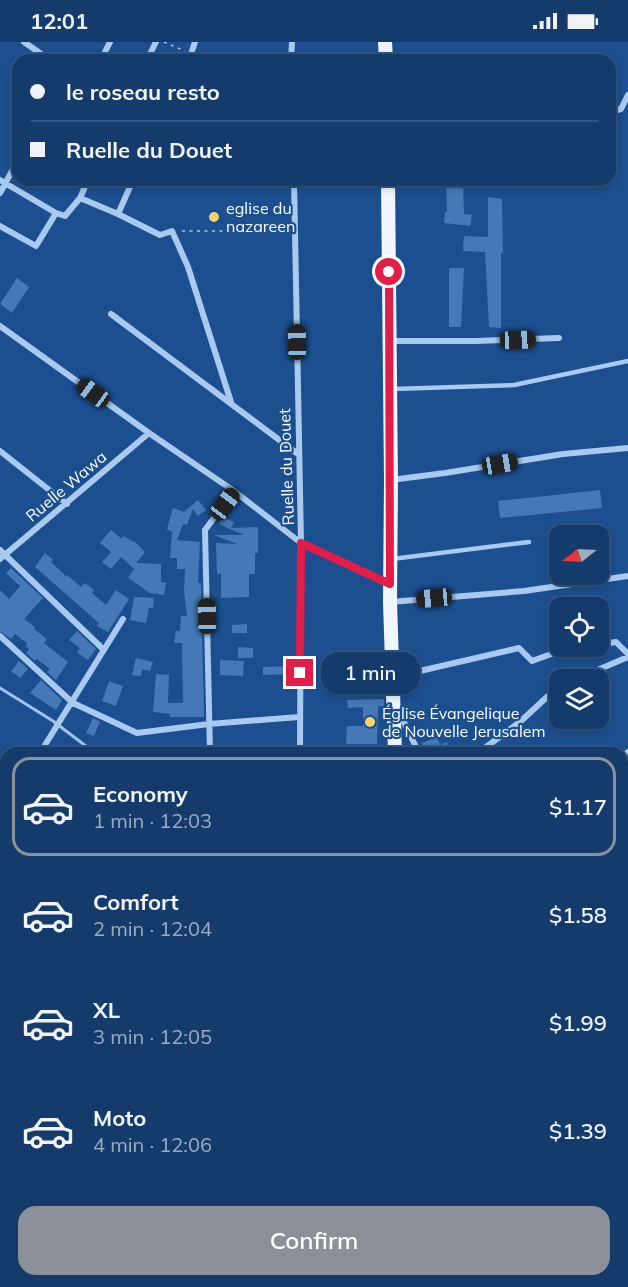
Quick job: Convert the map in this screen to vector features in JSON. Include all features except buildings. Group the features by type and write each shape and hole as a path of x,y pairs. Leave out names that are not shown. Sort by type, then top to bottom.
{"main road":[{"path":"388,186 390,602 395,747"}],"street":[{"path":"24,42 41,54"},
{"path":"621,109 628,95"},
{"path":"616,110 621,109 628,113"},
{"path":"0,193 3,181 12,168"},
{"path":"3,181 64,216 80,198 85,186"},
{"path":"118,214 130,186"},
{"name":"Ruelle du Douet","path":"294,186 301,543 300,747"},
{"path":"80,198 160,235 172,231 188,267 231,402"},
{"path":"0,226 36,246 56,213"},
{"path":"111,314 298,454"},
{"path":"0,326 149,434 234,491 301,543 390,584"},
{"path":"390,341 560,338"},
{"name":"Ruelle Wawa","path":"0,559 3,552 67,504 149,434"},
{"path":"391,480 445,474 563,454 628,448"},
{"path":"0,451 67,504"},
{"path":"210,747 205,530 234,491"},
{"path":"3,552 104,650"},
{"path":"390,602 524,591 628,576"},
{"path":"43,747 73,703 123,619"},
{"path":"0,636 73,703 136,733 209,724 299,717"},
{"path":"599,669 628,656 616,642 609,643"},
{"path":"394,677 519,648 532,661 549,655"},
{"path":"486,747 522,721 549,695"},
{"path":"395,703 417,747"}],"lane":[{"path":"390,388 514,385 628,361"},
{"path":"390,559 529,542"}],"path":[{"path":"164,42 186,54"},
{"path":"172,231 295,231"}],"waterway":[{"path":"0,688 53,721 87,747"}],"place":[{"name":"eglise du nazareen","path":"214,217"},
{"name":"Église Évangelique de Nouvelle Jerusalem","path":"370,722"}],"route":[{"path":"300,673 301,543 390,584 389,272"}]}
